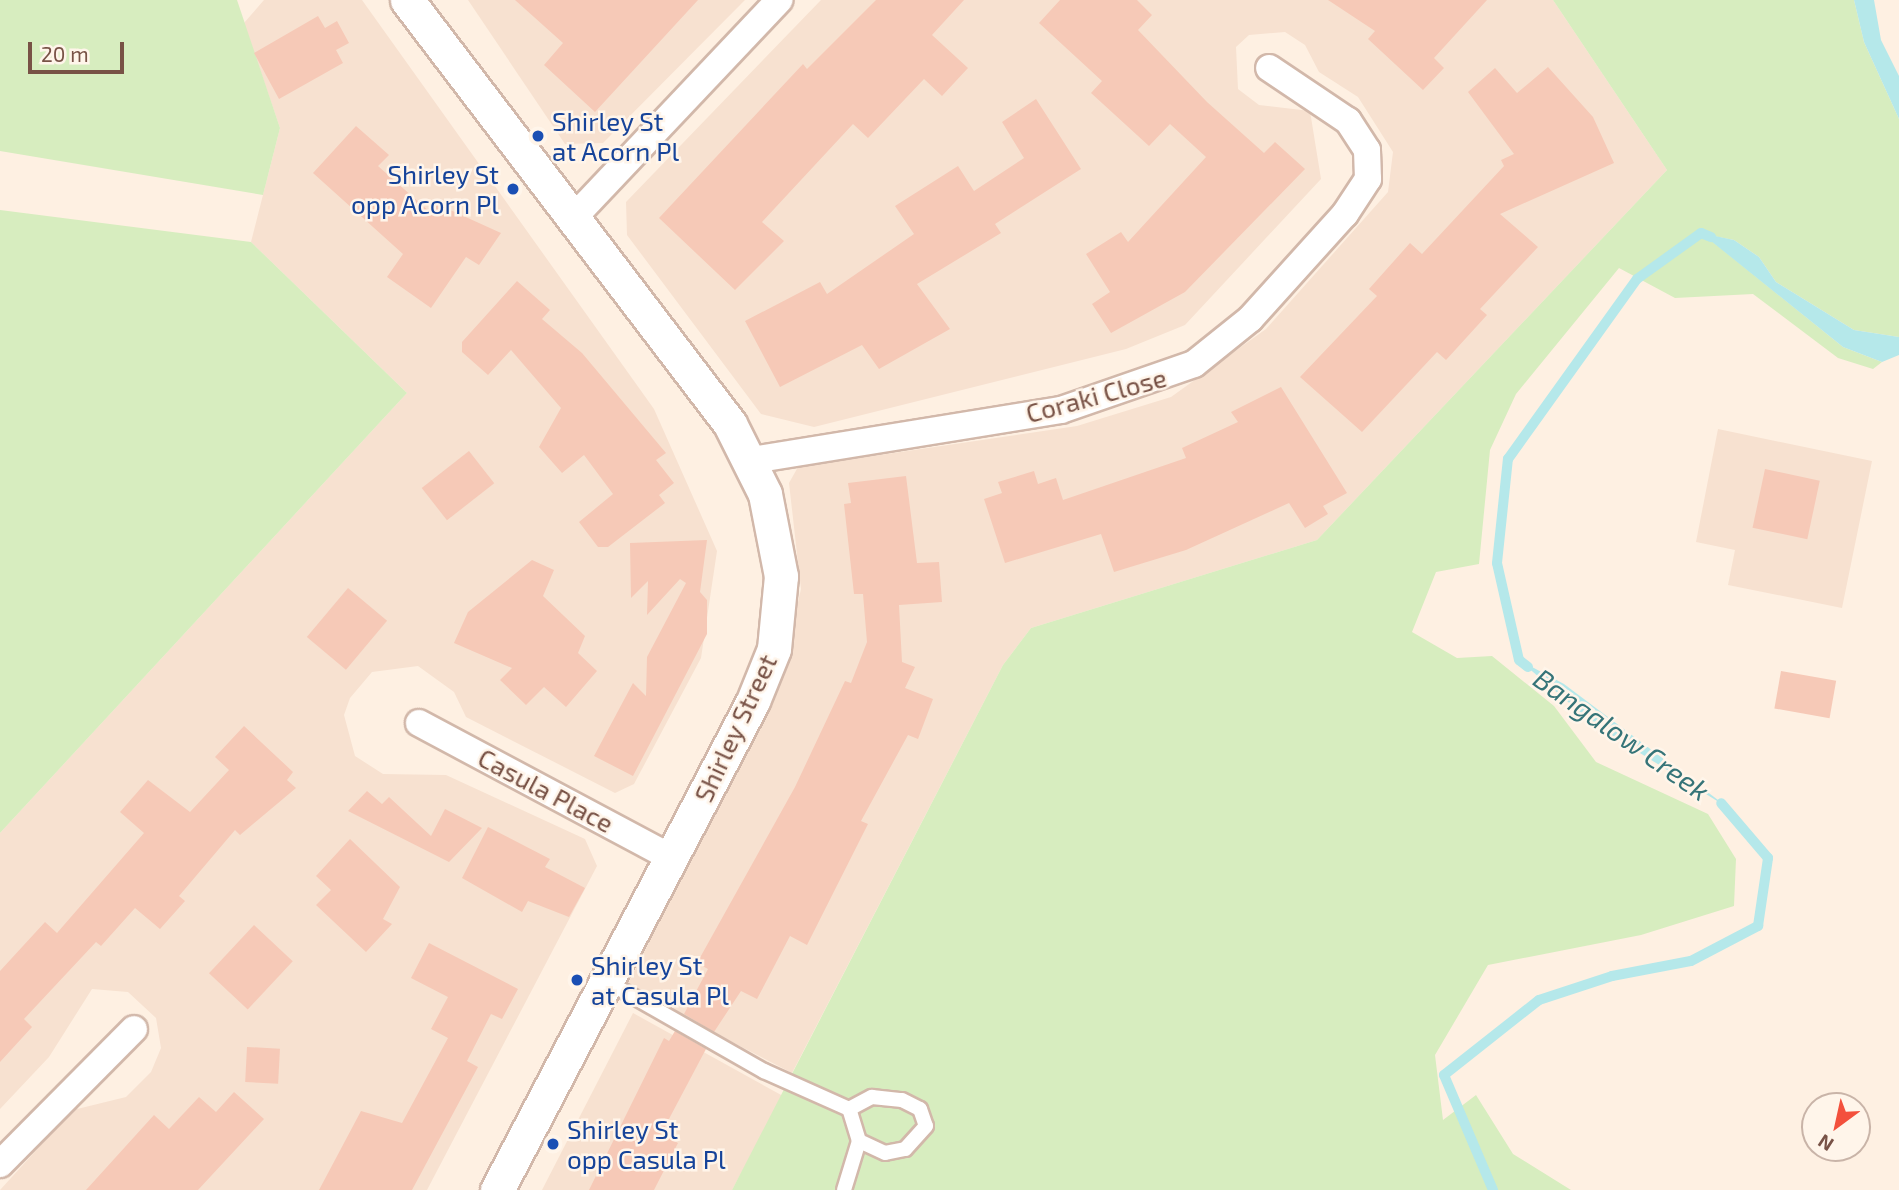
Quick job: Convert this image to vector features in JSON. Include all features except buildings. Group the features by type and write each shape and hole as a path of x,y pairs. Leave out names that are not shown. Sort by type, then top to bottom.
{"street":[{"name":"Shirley Street","path":"407,0 576,215 752,460 775,528 781,576 774,649 672,858 605,980 497,1190"},
{"path":"576,215 779,0"},
{"name":"Coraki Close","path":"752,460 1061,410 1194,364 1250,319 1345,214 1368,178 1367,150 1348,121 1269,68"},
{"name":"Casula Place","path":"419,723 672,858"},
{"path":"0,1164 134,1029"}],"lane":[{"path":"605,980 764,1071 849,1109 859,1141 844,1190"},
{"path":"849,1109 872,1097 902,1100 920,1109 926,1126 905,1149 885,1153 859,1141"}],"shaded area":[{"path":"264,0 362,0 654,409 717,551 701,658 634,784 615,793 466,717 454,692 418,666 372,672 350,698 344,715 355,756 383,774 446,775 585,839 597,866 427,1190 0,1190 73,1110 126,1097 151,1072 161,1048 156,1018 128,992 92,989 49,1057 0,1109 0,833 407,393 251,242 280,128 244,23"},
{"path":"468,0 745,0 603,143 565,144"},
{"path":"821,0 1553,0 1667,170 1317,540 1031,628 1003,665 792,1073 626,987 777,693 801,589 789,483 798,467 1077,426 1171,397 1266,329 1388,192 1393,152 1358,97 1319,72 1305,45 1285,32 1249,35 1236,47 1238,89 1259,105 1310,111 1321,179 1185,325 1126,349 814,427 761,414 627,235 626,202"},
{"path":"1718,429 1872,461 1842,608 1728,585 1735,550 1696,542"},
{"path":"633,1013 783,1096 732,1190 542,1190"}],"green space":[{"path":"0,0 237,0 280,128 263,195 0,151"},
{"path":"1553,0 1854,0 1864,42 1899,119 1899,337 1854,330 1776,282 1759,257 1734,240 1703,234 1843,347 1882,362 1873,369 1838,358 1753,294 1675,298 1619,268 1516,394 1490,450 1479,564 1436,572 1412,632 1457,658 1492,656 1554,706 1596,762 1708,814 1736,859 1734,906 1641,935 1488,965 1435,1055 1443,1120 1476,1095 1513,1154 1571,1190 732,1190 1003,665 1031,628 1317,540 1667,170"},
{"path":"0,210 251,242 407,393 0,833"}],"water":[{"path":"1854,0 1874,0 1881,40 1899,76 1899,119 1864,42"},
{"path":"1701,233 1734,240 1759,257 1776,282 1854,330 1899,337 1899,355 1882,362 1843,347"},
{"path":"1519,660 1564,684 1730,809 1595,725"}],"waterway":[{"name":"Bangalow Creek","path":"1528,667 1519,660 1497,563 1508,459 1637,279 1701,233 1711,237"},
{"name":"Bangalow Creek","path":"1493,1190 1444,1075 1539,1000 1612,976 1691,961 1758,926 1768,858 1721,803"}],"place":[{"name":"Shirley St at Acorn Pl","path":"538,136"},
{"name":"Shirley St opp Acorn Pl","path":"513,189"},
{"name":"Shirley St at Casula Pl","path":"577,980"},
{"name":"Shirley St opp Casula Pl","path":"553,1144"}]}
